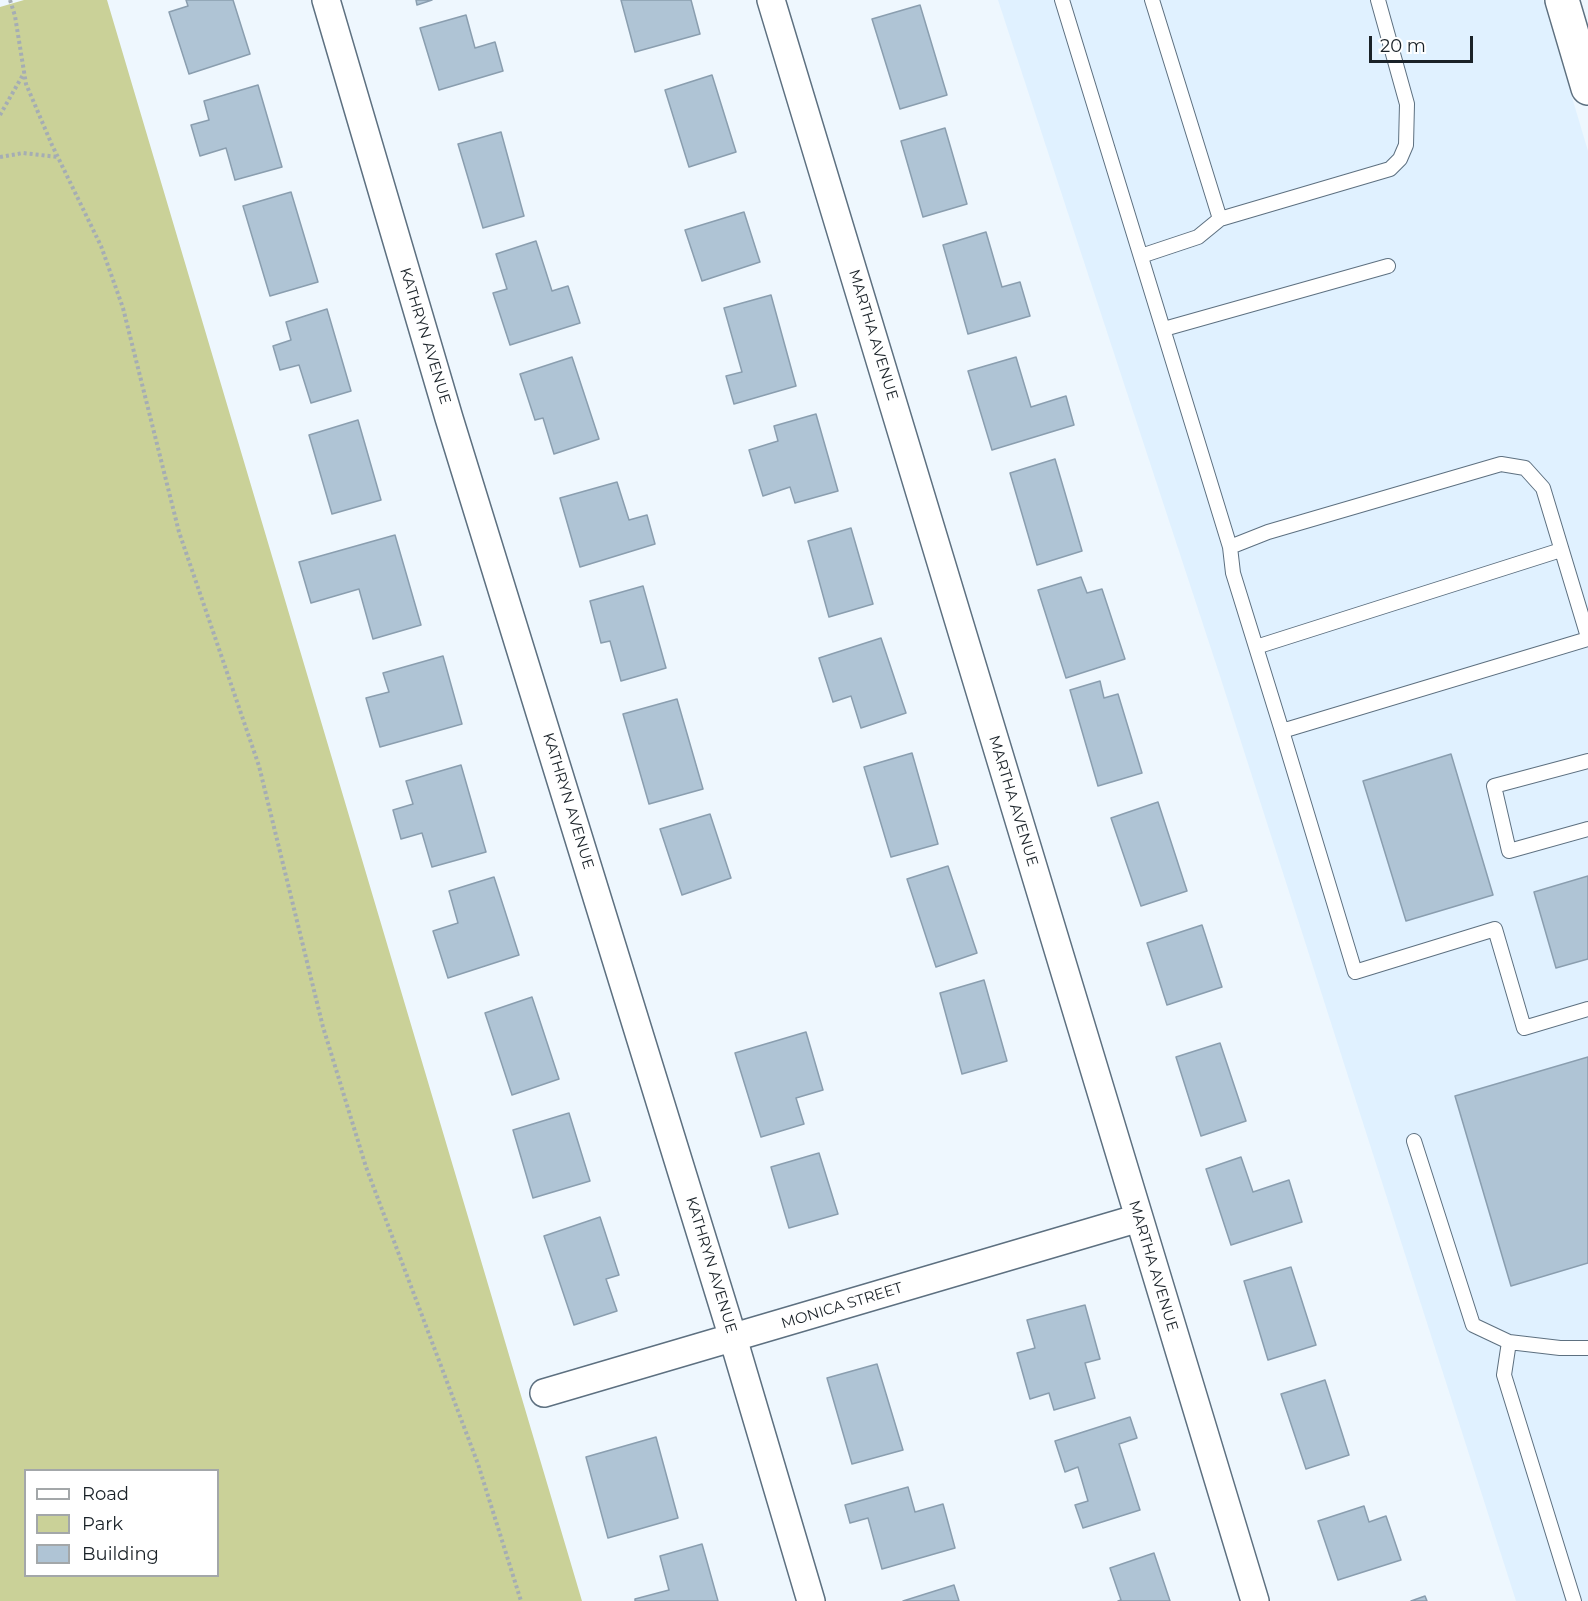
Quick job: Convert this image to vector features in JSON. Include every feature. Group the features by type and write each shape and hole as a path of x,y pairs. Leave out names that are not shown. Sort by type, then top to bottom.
{"main road":[{"path":"1562,0 1588,88"}],"street":[{"name":"KATHRYN AVENUE","path":"326,0 449,418 733,1338 811,1601"},
{"name":"MARTHA AVENUE","path":"771,0 1256,1601"},
{"name":"MONICA STREET","path":"544,1393 1139,1218"}],"lane":[{"path":"1062,0 1230,547 1233,573 1355,972 1495,929 1524,1028 1588,1009"},
{"path":"1152,0 1220,219"},
{"path":"1141,256 1198,237 1220,219 1390,169 1400,159 1406,145 1407,104 1377,0"},
{"path":"1164,329 1388,266"},
{"path":"1230,547 1268,532 1501,464 1526,468 1542,488 1588,638 1282,731"},
{"path":"1256,647 1561,550"},
{"path":"1588,761 1494,786 1509,851 1588,829"},
{"path":"1414,1141 1473,1325 1509,1342 1560,1348 1588,1348"},
{"path":"1509,1342 1504,1376 1574,1601"}],"path":[{"path":"10,0 15,16 26,84 101,246 123,308 179,532 259,766 323,1027 356,1135 415,1302 478,1464 521,1601"},
{"path":"0,115 24,72"},
{"path":"0,157 23,153 58,157"}],"shaded area":[{"path":"998,0 1543,0 1588,151 1588,1601 1516,1601 1219,673"}],"green space":[{"path":"24,0 107,0 582,1601 0,1601 0,7"}],"building":[{"path":"186,0 233,0 250,54 189,74 169,12 188,6"},
{"path":"416,0 432,0 417,5"},
{"path":"621,0 691,0 700,34 635,52"},
{"path":"920,5 947,95 900,109 872,19"},
{"path":"466,15 475,48 495,42 503,71 439,90 420,28"},
{"path":"712,75 736,152 689,167 665,90"},
{"path":"258,85 282,167 235,180 226,148 200,156 191,125 209,120 204,101"},
{"path":"945,128 967,204 923,217 901,141"},
{"path":"501,132 524,216 483,228 458,144"},
{"path":"291,192 318,282 270,296 243,206"},
{"path":"744,212 760,262 702,281 685,230"},
{"path":"986,232 1002,287 1020,282 1030,316 968,334 943,245"},
{"path":"536,241 552,291 568,286 580,323 510,345 493,293 507,289 496,254"},
{"path":"771,295 796,386 734,404 726,376 742,372 724,308"},
{"path":"327,309 351,391 311,403 299,365 280,370 273,346 291,340 286,322"},
{"path":"572,357 599,439 554,454 543,418 535,420 520,374"},
{"path":"1016,357 1031,407 1066,396 1074,425 992,450 968,371"},
{"path":"816,414 838,491 795,503 790,487 763,496 749,450 778,441 774,426"},
{"path":"358,420 381,500 332,514 309,435"},
{"path":"1055,459 1082,551 1037,565 1010,473"},
{"path":"617,482 629,520 647,515 655,544 580,567 560,498"},
{"path":"851,528 873,604 829,617 808,541"},
{"path":"395,535 421,625 373,639 359,589 311,603 299,562"},
{"path":"1081,577 1087,593 1102,589 1125,659 1066,678 1038,590"},
{"path":"643,586 666,668 621,681 610,641 601,643 590,601"},
{"path":"881,638 906,713 861,728 851,696 833,702 819,658"},
{"path":"443,656 462,724 380,747 366,698 389,692 383,673"},
{"path":"1100,681 1104,698 1118,694 1142,773 1098,786 1070,690"},
{"path":"677,699 703,789 649,804 623,714"},
{"path":"912,753 938,844 891,857 864,767"},
{"path":"1451,754 1493,895 1406,921 1363,781"},
{"path":"461,765 486,852 432,867 422,833 401,839 393,810 413,804 406,781"},
{"path":"1158,802 1187,891 1141,906 1111,818"},
{"path":"710,814 731,878 682,895 660,829"},
{"path":"948,866 977,953 936,967 907,879"},
{"path":"1588,876 1588,959 1556,968 1534,892"},
{"path":"494,877 519,955 448,978 433,931 458,923 449,891"},
{"path":"1202,925 1222,987 1167,1005 1147,943"},
{"path":"984,980 1007,1061 962,1074 940,993"},
{"path":"532,997 559,1079 512,1095 485,1013"},
{"path":"806,1032 823,1090 796,1098 804,1124 761,1137 735,1053"},
{"path":"1220,1043 1246,1121 1201,1136 1176,1057"},
{"path":"1588,1057 1588,1263 1511,1286 1455,1096"},
{"path":"569,1113 590,1181 533,1198 513,1130"},
{"path":"819,1153 838,1214 789,1228 771,1167"},
{"path":"1241,1157 1253,1192 1289,1180 1302,1222 1231,1245 1206,1169"},
{"path":"600,1217 619,1275 606,1279 617,1311 574,1325 544,1236"},
{"path":"1291,1267 1316,1345 1268,1360 1244,1281"},
{"path":"1085,1305 1100,1359 1085,1363 1095,1398 1054,1410 1049,1393 1030,1399 1017,1353 1035,1348 1027,1320"},
{"path":"877,1364 903,1450 852,1464 827,1378"},
{"path":"1325,1380 1349,1455 1306,1469 1281,1394"},
{"path":"1130,1417 1137,1438 1119,1444 1140,1510 1083,1528 1075,1505 1088,1501 1078,1467 1065,1472 1055,1441"},
{"path":"656,1437 678,1518 608,1538 586,1457"},
{"path":"908,1487 915,1512 943,1504 955,1548 882,1569 868,1518 850,1523 845,1505"},
{"path":"1364,1506 1369,1522 1386,1516 1401,1560 1338,1580 1318,1521"},
{"path":"702,1544 718,1601 635,1601 635,1599 669,1590 660,1556"},
{"path":"1154,1553 1170,1601 1118,1601 1121,1600 1110,1568"},
{"path":"954,1585 959,1601 903,1601"},
{"path":"1425,1596 1427,1601 1411,1601"}]}
